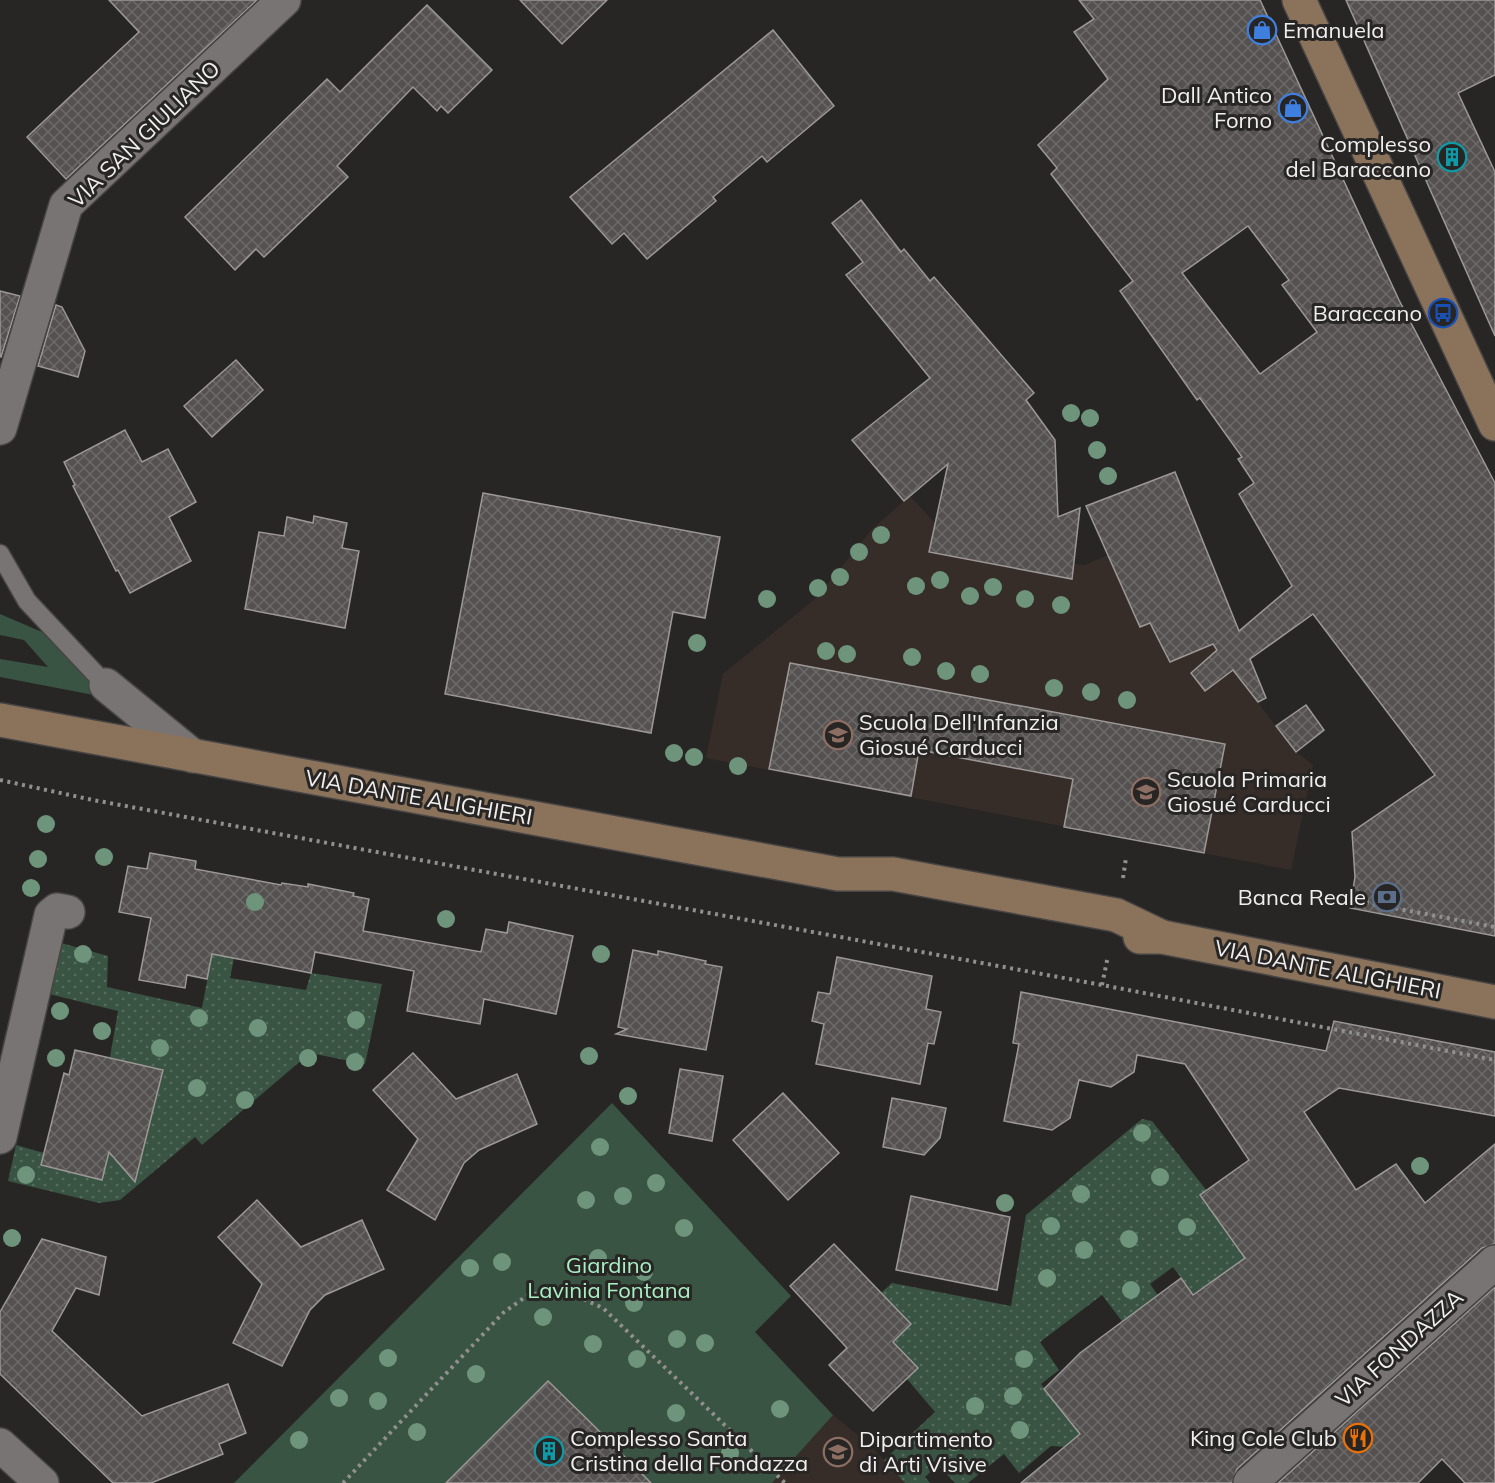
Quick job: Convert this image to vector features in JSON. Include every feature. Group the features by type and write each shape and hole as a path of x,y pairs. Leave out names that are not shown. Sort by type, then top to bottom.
{"street":[{"name":"VIA SAN GIULIANO","path":"0,428 66,205 284,0"},
{"path":"1299,0 1495,424"},
{"path":"106,685 192,756"},
{"name":"VIA DANTE ALIGHIERI","path":"0,720 838,874 890,895 1112,937 1162,937 1495,1002"},
{"path":"0,1137 51,915 57,910 68,912"},
{"name":"VIA FONDAZZA","path":"1250,1483 1495,1262"},
{"path":"0,1445 42,1483"}],"lane":[{"path":"0,554 27,601 106,685"}],"path":[{"path":"0,780 93,800 1102,985 1495,1060"},
{"path":"1351,900 1495,927"},
{"path":"343,1483 503,1313 528,1295 564,1290 603,1308 785,1483"}],"shaded area":[{"path":"910,496 935,523 930,552 1071,579 1073,564 1085,565 1108,555 1140,627 1150,623 1158,641 1217,642 1217,650 1296,752 1313,765 1291,870 706,758 723,674 816,598 873,528"},
{"name":"Dipartimento di Arti Visive","path":"833,1415 869,1444 905,1483 772,1483"}],"green space":[{"path":"0,614 42,632 104,692 104,697 0,677 0,659 48,667 24,640 0,635"},
{"path":"227,875 250,879 230,978 306,990 311,973 382,984 365,1064 310,1053 202,1145 195,1137 120,1200 99,1203 8,1181 16,1145 44,1153 41,1165 102,1180 117,1122 148,1130 163,1071 110,1057 118,1011 49,994 61,943 108,956 107,987 202,1008"},
{"name":"Giardino Lavinia Fontana","path":"612,1103 791,1296 755,1332 833,1415 772,1483 651,1483 548,1381 446,1483 234,1483"},
{"path":"1142,1119 1152,1121 1207,1191 1245,1258 1193,1294 1173,1267 1150,1284 1169,1311 1134,1337 1102,1295 1040,1342 1059,1370 1041,1384 1056,1404 1128,1398 1068,1447 1051,1446 1019,1473 1004,1454 968,1483 955,1483 938,1465 925,1477 930,1483 905,1483 884,1460 935,1412 907,1379 918,1368 893,1342 911,1324 881,1293 892,1283 1011,1306 1026,1215"}],"building":[{"path":"109,0 257,0 66,179 27,137 139,32"},
{"path":"520,0 607,0 562,44"},
{"path":"1079,0 1260,0 1399,300 1495,483 1495,936 1350,908 1355,877 1352,832 1435,775 1313,614 1250,659 1266,698 1258,702 1233,670 1205,691 1191,673 1217,650 1213,644 1170,662 1150,623 1140,627 1086,506 1175,472 1239,631 1292,586 1239,494 1254,483 1238,459 1242,457 1200,398 1197,400 1120,291 1133,281 1051,174 1057,168 1038,145 1108,79 1074,32 1094,19","holes":["1248,226 1289,280 1282,285 1317,332 1260,374 1182,273"]},
{"name":"Complesso del Baraccano","path":"1346,0 1495,0 1495,75 1458,93 1495,172 1495,336"},
{"path":"427,5 492,70 448,113 441,106 437,111 413,87 337,166 348,177 264,257 256,249 235,270 185,217 327,79 340,92"},
{"path":"773,30 834,106 767,162 762,156 713,197 716,201 647,259 624,233 612,244 570,197"},
{"path":"861,200 901,252 904,249 930,281 934,277 1034,393 1026,400 1055,440 1058,517 1080,508 1072,579 929,552 948,464 904,501 852,440 930,378 846,275 863,262 832,223"},
{"path":"0,291 20,296 1,357 0,357"},
{"path":"56,305 62,307 85,351 78,377 38,366"},
{"path":"236,360 263,390 212,437 184,406"},
{"path":"125,430 142,462 168,449 196,502 169,517 191,561 130,593 118,570 116,571 73,486 75,485 64,462"},
{"path":"483,493 720,537 705,618 673,612 651,733 445,694"},
{"path":"314,516 347,523 342,548 359,551 345,628 245,609 259,532 284,536 287,517 313,523"},
{"path":"790,663 1225,744 1204,853 1064,827 1073,779 919,750 911,796 769,769"},
{"path":"1306,705 1324,730 1296,752 1276,726"},
{"path":"150,853 196,861 195,869 281,885 282,883 308,887 308,884 354,893 353,896 369,899 363,931 481,952 486,929 507,933 509,922 573,936 556,1014 484,999 480,1024 407,1011 414,971 315,952 311,973 212,954 207,979 187,975 185,988 139,980 151,918 119,912 128,866 147,869"},
{"path":"633,950 658,955 658,951 706,961 705,964 722,967 706,1050 616,1034 627,1029 618,1027"},
{"path":"837,957 932,976 926,1009 941,1012 934,1044 928,1043 920,1084 816,1064 824,1024 812,1021 818,992 830,994"},
{"path":"1021,992 1326,1051 1334,1021 1495,1052 1495,1116 1339,1088 1304,1112 1356,1190 1396,1164 1425,1203 1495,1144 1495,1244 1482,1248 1237,1469 1232,1483 1021,1483 1080,1434 1044,1389 1080,1353 1181,1278 1193,1295 1245,1258 1200,1195 1249,1160 1185,1064 1137,1055 1134,1072 1111,1087 1079,1080 1070,1118 1052,1130 1004,1121 1019,1044 1013,1043"},
{"path":"75,1050 163,1070 135,1182 109,1152 102,1180 41,1165 64,1073 69,1075"},
{"path":"413,1053 456,1099 517,1074 537,1124 479,1150 464,1163 435,1220 387,1190 418,1139 373,1090"},
{"path":"680,1069 723,1076 712,1141 669,1133"},
{"path":"783,1093 839,1153 788,1200 733,1140"},
{"path":"892,1098 946,1108 940,1138 924,1155 883,1147"},
{"path":"911,1196 1010,1217 997,1290 896,1270"},
{"path":"257,1200 301,1247 362,1220 384,1269 325,1295 310,1310 282,1366 233,1343 262,1284 218,1237"},
{"path":"42,1239 106,1257 99,1295 76,1288 52,1331 142,1416 228,1384 246,1433 219,1444 223,1454 151,1483 113,1483 0,1374 0,1312"},
{"path":"834,1244 911,1324 893,1342 918,1368 873,1411 829,1365 847,1348 790,1286"},
{"path":"1495,1287 1495,1483 1465,1483 1442,1459 1418,1483 1278,1483"},
{"name":"Complesso Santa Cristina della Fondazza","path":"548,1381 587,1419 651,1483 446,1483"}],"place":[{"name":"Emanuela","path":"1262,30"},
{"name":"Dall Antico Forno","path":"1293,108"},
{"name":"Complesso del Baraccano","path":"1452,157"},
{"name":"Baraccano","path":"1443,313"},
{"name":"Scuola Dell'Infanzia Giosué Carducci","path":"838,735"},
{"name":"Scuola Primaria Giosué Carducci","path":"1146,792"},
{"name":"Banca Reale","path":"1387,897"},
{"name":"King Cole Club","path":"1358,1438"},
{"name":"Complesso Santa Cristina della Fondazza","path":"549,1451"},
{"name":"Dipartimento di Arti Visive","path":"838,1452"}]}
